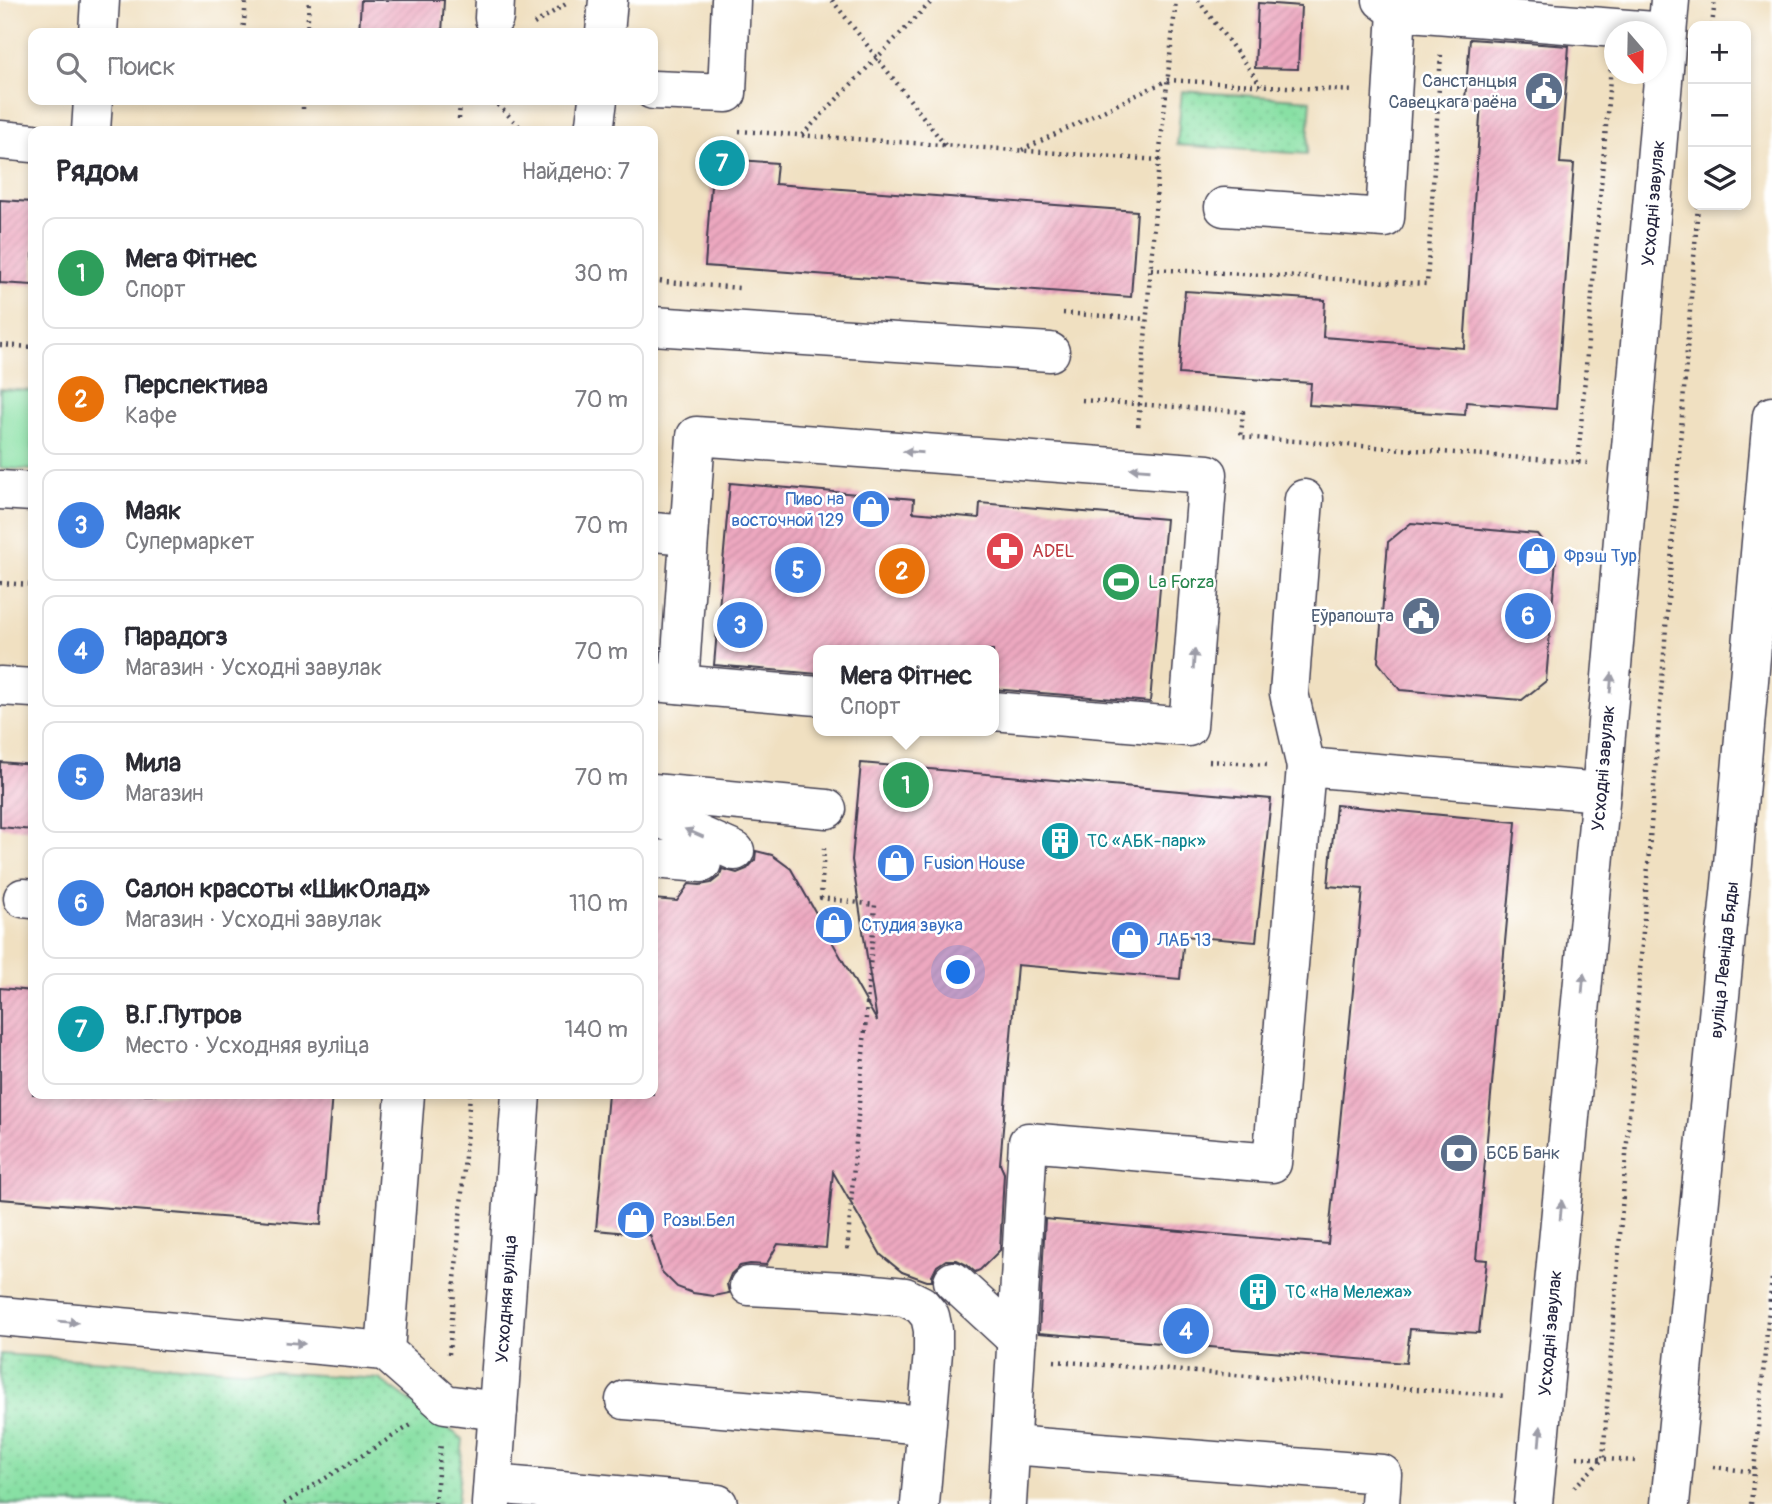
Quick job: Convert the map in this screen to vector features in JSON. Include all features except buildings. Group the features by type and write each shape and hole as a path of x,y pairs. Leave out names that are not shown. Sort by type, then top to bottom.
{"street":[{"path":"98,28 100,0"},
{"path":"605,28 608,0"},
{"path":"658,90 727,93 731,0"},
{"path":"1224,207 1385,218 1393,94 1389,6 1604,26"},
{"path":"1644,21 1669,16"},
{"name":"Усходні завулак","path":"1533,1504 1601,792 1669,16"},
{"path":"91,126 93,105"},
{"path":"595,126 597,105"},
{"path":"0,140 28,143"},
{"path":"658,327 1050,352"},
{"name":"вуліца Леаніда Бяды","path":"1670,1504 1733,864 1772,416"},
{"path":"813,696 666,683 671,533 696,436 1208,474 1188,727 999,711"},
{"path":"0,490 28,492"},
{"path":"1007,1504 1028,1142 1272,1163 1306,767 1289,693 1304,499"},
{"path":"0,687 28,688"},
{"path":"1306,767 1601,792"},
{"path":"658,793 827,809"},
{"path":"658,818 719,857 658,859"},
{"path":"385,1351 405,1099"},
{"name":"Усходняя вуліца","path":"492,1494 521,1099"},
{"path":"953,1280 1017,1349"},
{"path":"749,1286 905,1297 921,1305 930,1316 933,1352 920,1504"},
{"path":"0,1316 385,1351 444,1404 498,1411"},
{"path":"625,1400 926,1425"},
{"path":"1011,1445 1382,1475 1380,1504"},
{"path":"492,1494 699,1503"}],"path":[{"path":"243,28 246,0"},
{"path":"307,28 309,0"},
{"path":"506,15 572,0"},
{"path":"832,0 945,145"},
{"path":"802,136 933,0"},
{"path":"1135,468 1159,160 1176,0"},
{"path":"1198,0 1261,86"},
{"path":"1713,21 1715,0"},
{"path":"1021,151 1168,80 1439,97"},
{"path":"1578,463 1609,84"},
{"path":"459,119 460,105"},
{"path":"498,105 519,126"},
{"path":"733,131 1159,160"},
{"path":"1573,1489 1603,1460 1698,210"},
{"path":"0,345 28,347"},
{"path":"1082,400 1243,412 1241,437 1678,472"},
{"path":"0,583 28,585"},
{"path":"1188,727 1187,759 1306,767"},
{"path":"827,809 821,898 875,905 844,1291"},
{"path":"435,1504 470,1099"},
{"path":"1751,1504 1769,1341 1772,1277"},
{"path":"1017,1349 1509,1396"},
{"path":"284,1504 444,1404"},
{"path":"1538,1453 1603,1460"}],"green space":[{"path":"1182,91 1311,100 1307,154 1177,145"},
{"path":"0,389 28,391 28,470 0,468"},
{"path":"0,1354 379,1379 463,1439 457,1504 0,1504"}],"place":[{"name":"Санстанцыя Савецкага раёна","path":"1544,91"},
{"name":"В.Г.Путров","path":"722,163"},
{"name":"Пиво на восточной 129","path":"871,509"},
{"name":"ADEL","path":"1005,551"},
{"name":"Фрэш Тур","path":"1537,556"},
{"name":"Мила","path":"798,570"},
{"name":"Перспектива","path":"902,571"},
{"name":"La Forza","path":"1121,582"},
{"name":"Еўрапошта","path":"1421,616"},
{"name":"Салон красоты «ШикОлад»","path":"1528,616"},
{"name":"Маяк","path":"740,625"},
{"name":"Мега Фітнес","path":"906,785"},
{"name":"ТС «АБК-парк»","path":"1060,841"},
{"name":"Fusion House","path":"896,863"},
{"name":"Студия звука","path":"834,925"},
{"name":"ЛАБ 13","path":"1130,940"},
{"name":"БСБ Банк","path":"1459,1153"},
{"name":"Розы.Бел","path":"636,1220"},
{"name":"ТС «На Мележа»","path":"1258,1292"},
{"name":"Парадогз","path":"1186,1331"}]}
